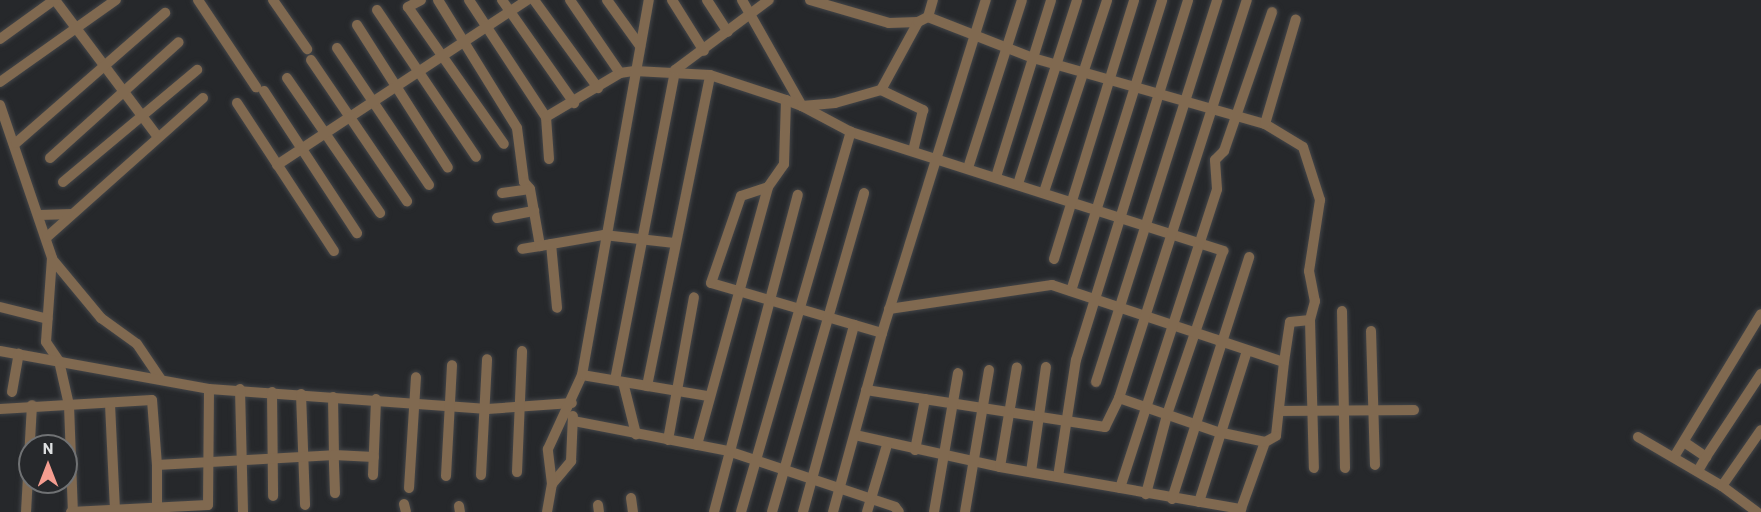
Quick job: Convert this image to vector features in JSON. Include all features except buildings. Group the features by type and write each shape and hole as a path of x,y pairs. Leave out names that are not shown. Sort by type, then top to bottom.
{"street":[{"path":"0,39 55,0 100,66 158,137"},
{"path":"0,82 116,0"},
{"path":"198,0 357,233"},
{"path":"273,0 307,49"},
{"path":"421,0 408,7 504,144"},
{"path":"438,0 466,39 517,128 524,182 530,189 534,211 545,245 557,308"},
{"path":"469,0 546,117 549,159"},
{"path":"502,0 574,102"},
{"path":"277,165 527,0"},
{"path":"534,0 598,88"},
{"path":"570,0 620,73"},
{"path":"608,0 640,46"},
{"path":"672,0 704,51"},
{"path":"707,0 728,32"},
{"path":"742,0 802,106"},
{"path":"636,434 619,381 675,70 704,51 770,0"},
{"path":"810,0 889,23 923,19 1033,58 1265,124 1303,147 1315,180 1320,213 1311,250 1309,288 1315,301 1310,320 1314,468"},
{"path":"833,512 889,309 986,0"},
{"path":"968,168 1022,0"},
{"path":"996,177 1051,0"},
{"path":"1018,184 1077,0"},
{"path":"1044,192 1085,73 1107,0"},
{"path":"1054,258 1134,0"},
{"path":"1071,291 1162,0"},
{"path":"1058,477 1076,360 1188,0"},
{"path":"1096,382 1148,226 1217,0"},
{"path":"866,390 1105,427 1119,398 1247,0"},
{"path":"802,106 853,100 880,90 934,1"},
{"path":"547,512 552,484 548,449 572,403 582,375 604,235 640,46 646,2"},
{"path":"377,10 476,157"},
{"path":"1120,488 1170,326 1217,189 1215,160 1224,152 1272,12"},
{"path":"16,143 100,66 165,13"},
{"path":"1265,124 1296,19"},
{"path":"357,25 448,168"},
{"path":"50,158 179,42"},
{"path":"337,48 429,185"},
{"path":"311,60 407,201"},
{"path":"63,182 197,70"},
{"path":"546,117 620,73 675,70 710,75 802,106 851,132 1044,192 1223,252 1167,415 1146,494"},
{"path":"646,386 710,75"},
{"path":"287,78 380,213"},
{"path":"880,90 923,110 913,151"},
{"path":"47,237 203,98"},
{"path":"697,446 737,290 768,188 784,164 786,100"},
{"path":"237,103 334,252"},
{"path":"0,105 16,143 52,258 46,342 58,361 69,405 72,512 208,505 209,389"},
{"path":"741,512 797,309 851,132"},
{"path":"768,188 741,196 711,283 882,333"},
{"path":"502,193 530,189"},
{"path":"772,512 864,193"},
{"path":"714,512 768,300 798,195"},
{"path":"497,218 534,211"},
{"path":"40,215 72,214"},
{"path":"522,249 604,235 644,237 675,243"},
{"path":"1172,499 1193,423 1249,257"},
{"path":"52,258 101,318 137,344 160,378"},
{"path":"889,309 1052,285 1221,344 1284,362"},
{"path":"668,440 694,297"},
{"path":"0,306 48,319"},
{"path":"1342,311 1342,411 1345,468"},
{"path":"1674,457 1761,314"},
{"path":"1119,398 1218,432 1265,442 1276,436 1281,411 1284,362 1290,322 1310,320"},
{"path":"803,512 854,325"},
{"path":"1371,331 1375,465"},
{"path":"0,351 160,378 209,389 240,389 487,409 572,403"},
{"path":"517,472 522,408 522,351"},
{"path":"1200,502 1218,432 1247,351"},
{"path":"12,392 19,354"},
{"path":"481,475 487,409 487,359"},
{"path":"446,476 452,365"},
{"path":"1000,467 1011,414 1017,367"},
{"path":"1031,472 1047,367"},
{"path":"965,512 971,460 989,370"},
{"path":"934,512 958,373"},
{"path":"1698,471 1761,374"},
{"path":"582,375 708,396"},
{"path":"409,489 416,377"},
{"path":"240,389 243,512"},
{"path":"272,392 273,496"},
{"path":"301,394 305,505"},
{"path":"333,397 335,493"},
{"path":"373,475 376,399"},
{"path":"915,450 925,399"},
{"path":"0,409 32,405 110,404 152,400 157,465 157,509"},
{"path":"552,484 571,461 574,422 572,403"},
{"path":"110,404 115,510"},
{"path":"26,512 32,405"},
{"path":"1281,411 1414,410"},
{"path":"574,422 754,459 870,499 899,512"},
{"path":"1722,486 1761,430"},
{"path":"855,435 887,445 1240,510 1265,442"},
{"path":"1638,437 1698,471 1755,508"},
{"path":"1684,442 1706,457"},
{"path":"867,512 887,445"},
{"path":"157,465 242,458 334,455 374,457"},
{"path":"631,498 633,512"}]}
